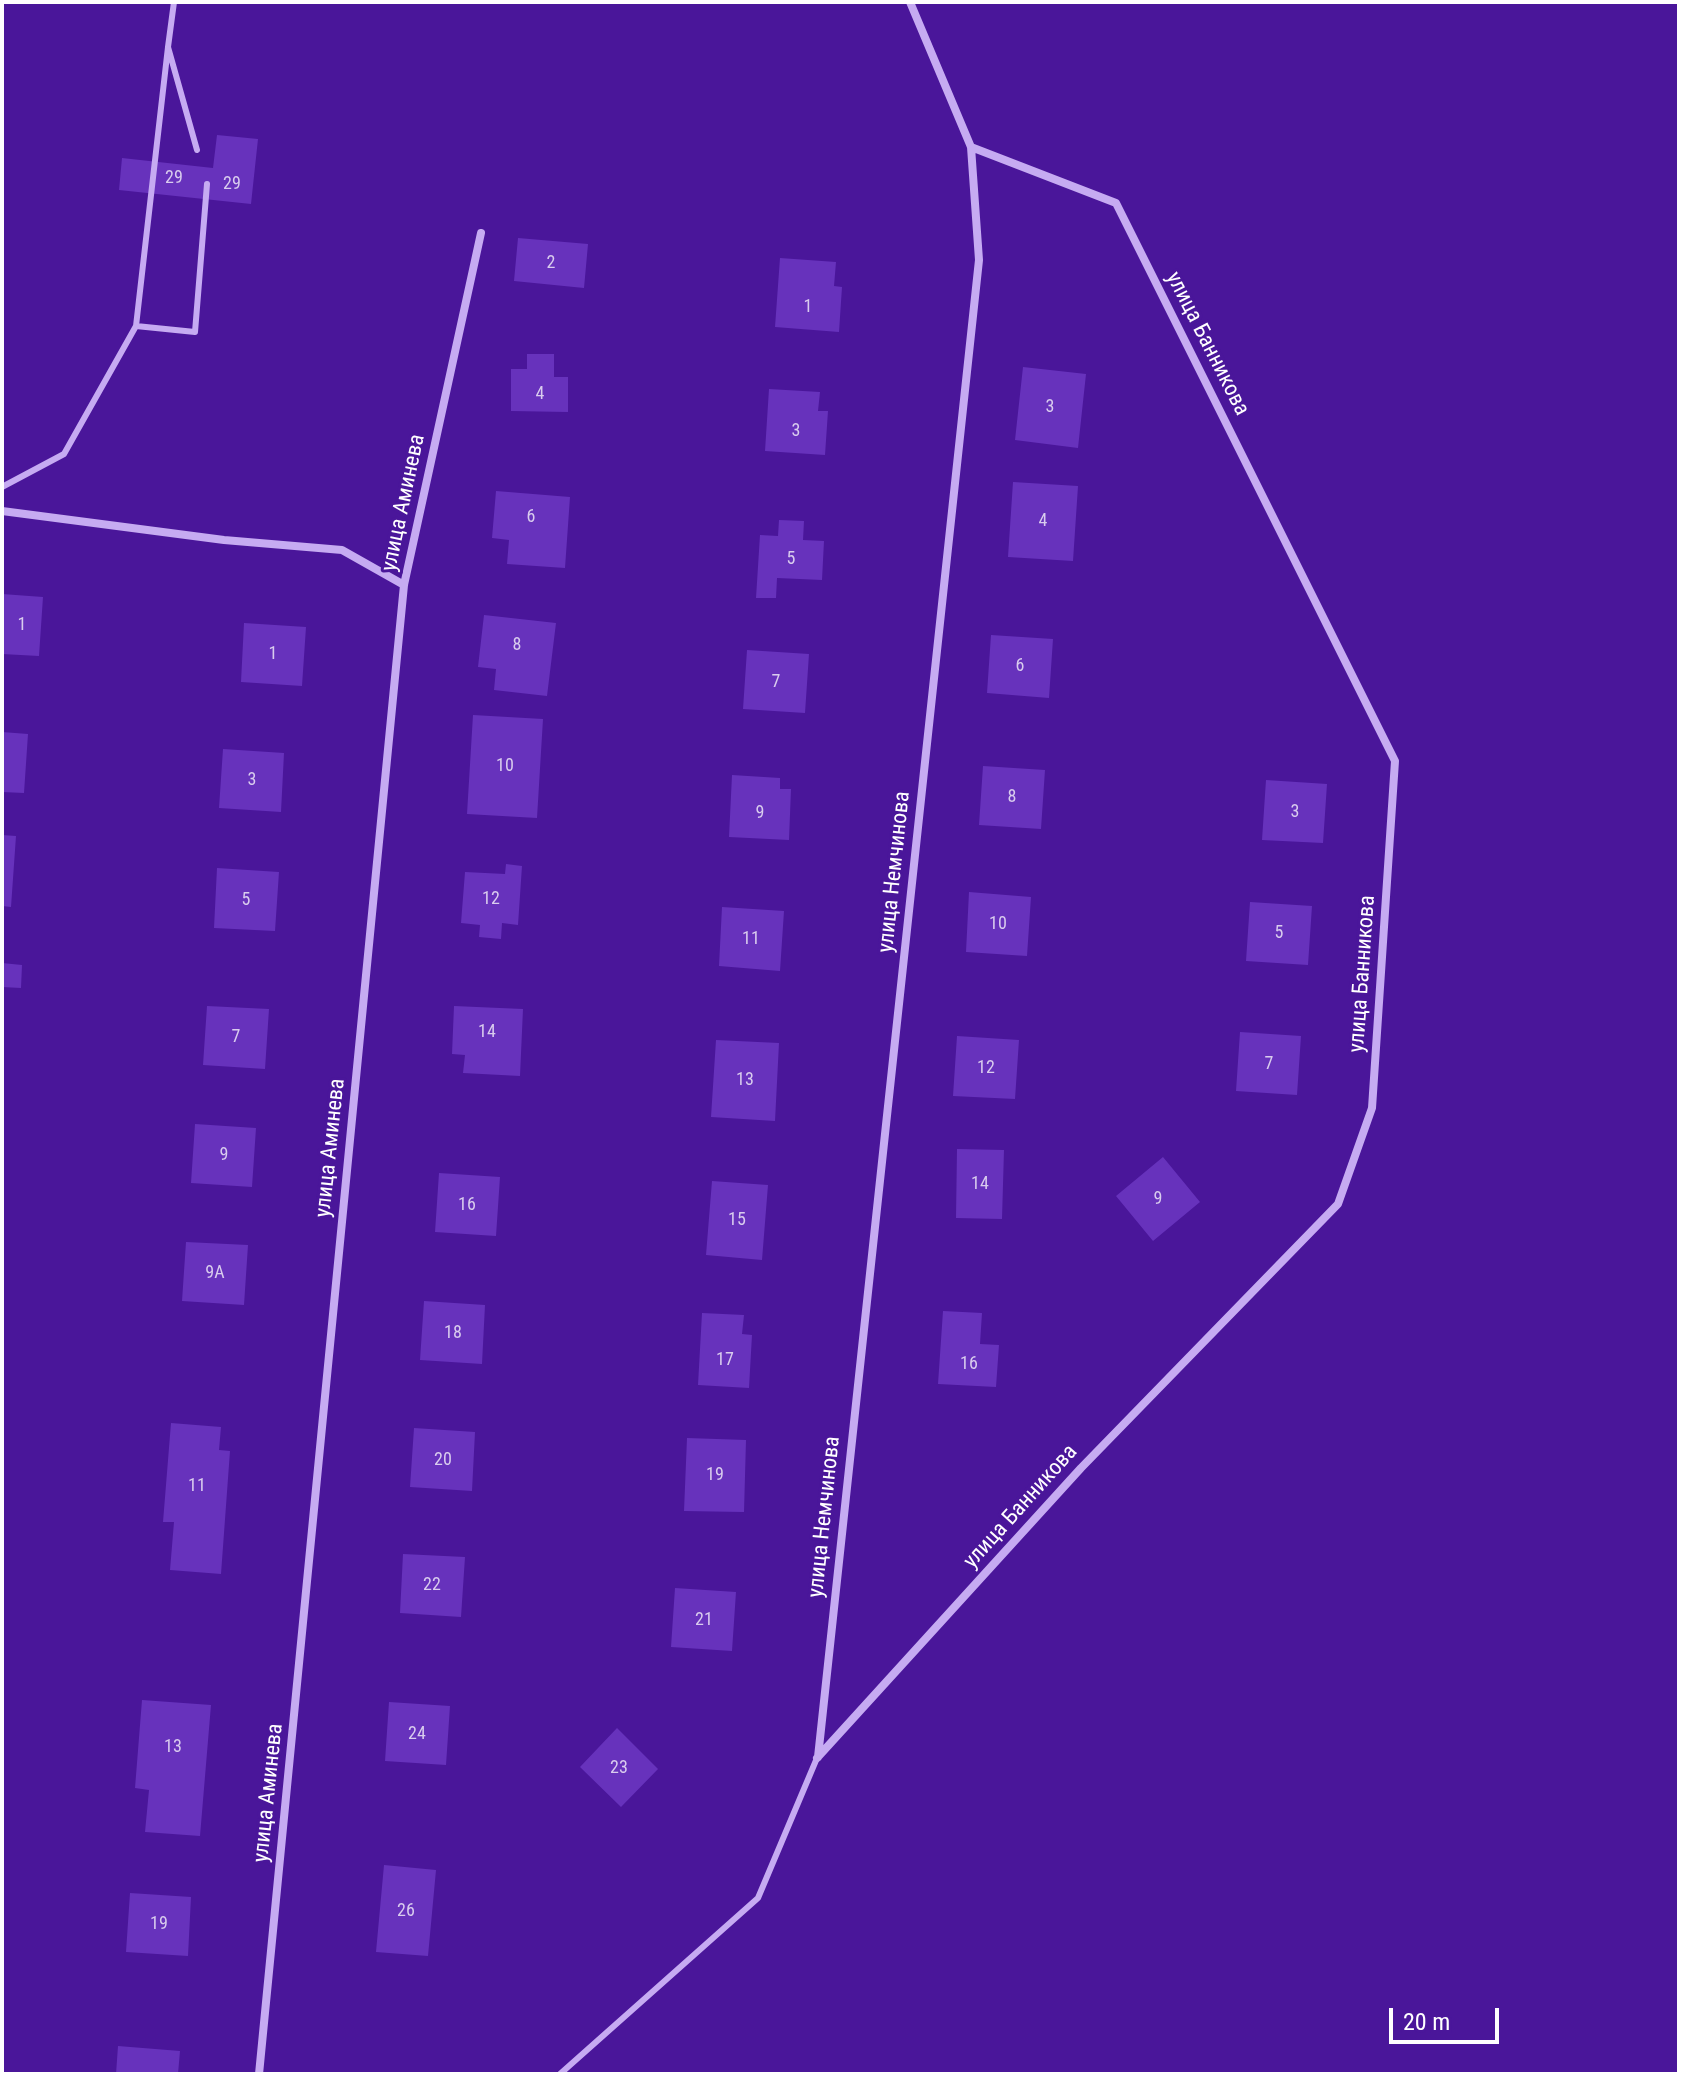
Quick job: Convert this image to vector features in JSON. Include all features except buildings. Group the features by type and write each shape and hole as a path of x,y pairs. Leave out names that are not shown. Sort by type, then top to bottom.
{"street":[{"name":"улица Немчинова","path":"817,1758 979,260 971,147 910,2"},
{"name":"улица Банникова","path":"817,1758 1081,1468 1338,1204 1372,1108 1395,761 1116,203 971,147"},
{"name":"улица Аминева","path":"259,2074 404,585 481,233"},
{"path":"2,511 224,540 342,550 404,585"}],"lane":[{"path":"2,487 64,454 136,326 174,2"},
{"path":"168,47 197,150"},
{"path":"136,326 195,332 207,184"},
{"path":"560,2074 758,1898 817,1758"}]}
